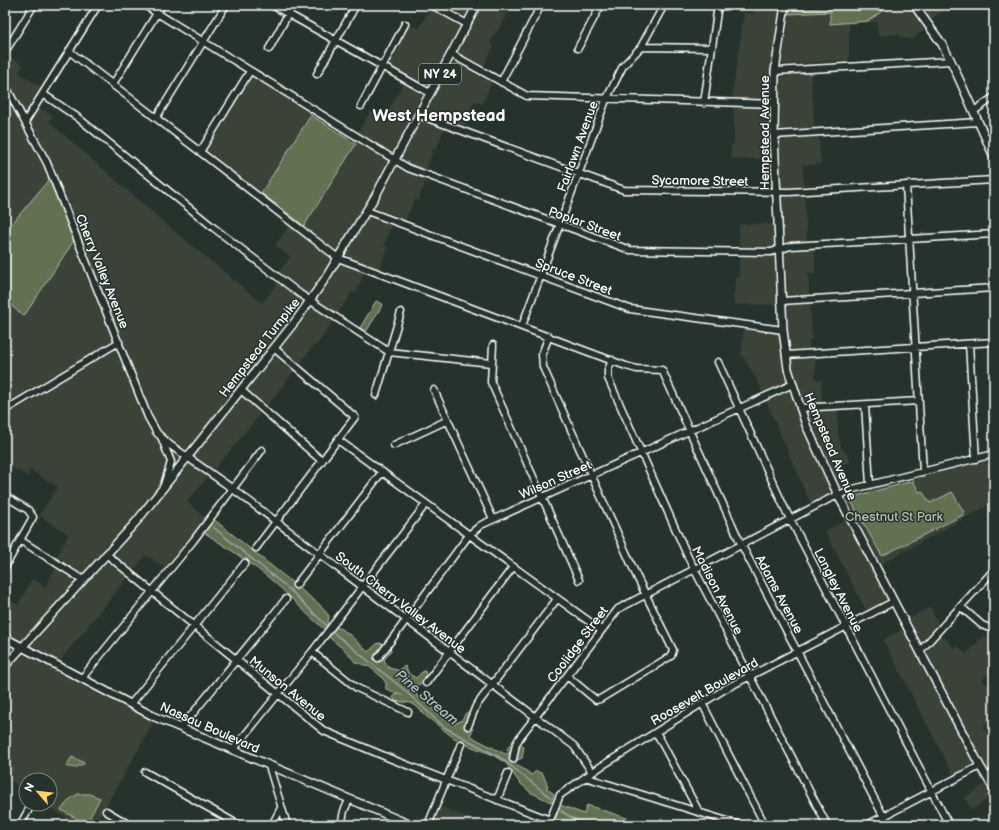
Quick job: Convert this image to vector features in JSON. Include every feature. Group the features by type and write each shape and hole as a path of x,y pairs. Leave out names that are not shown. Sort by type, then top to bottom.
{"main road":[{"name":"Hempstead Turnpike","path":"5,666 136,522 310,301 367,211 477,5"},
{"name":"Hempstead Avenue","path":"785,5 775,72 774,135 782,330 793,384 800,408 838,495 980,766 994,789"},
{"path":"914,5 942,44 951,61 994,157"},
{"name":"Nassau Boulevard","path":"5,638 131,704 181,728 349,800 412,825"}],"street":[{"path":"5,52 34,5"},
{"path":"25,122 98,5"},
{"name":"Poplar Street","path":"144,5 408,168 630,250 771,252 791,246 994,234"},
{"path":"113,84 162,5"},
{"path":"156,118 226,5"},
{"path":"272,5 430,93"},
{"path":"269,49 293,5"},
{"path":"317,74 356,5"},
{"path":"432,5 467,24"},
{"path":"501,82 541,5"},
{"path":"578,48 602,5"},
{"name":"Fairlawn Avenue","path":"522,326 606,100 624,66 641,47 664,5"},
{"path":"704,103 718,5"},
{"path":"361,106 405,24"},
{"path":"641,47 712,48"},
{"path":"70,51 338,258 612,360"},
{"path":"451,54 527,96 606,100 774,104"},
{"path":"775,72 951,61"},
{"path":"200,152 250,71"},
{"name":"Cherry Valley Avenue","path":"5,85 59,191 150,421 161,438 188,456"},
{"path":"43,94 70,112 214,228 310,301 389,352 491,363"},
{"path":"974,111 994,97"},
{"name":"Sycamore Street","path":"419,115 624,190 776,192 994,180"},
{"path":"774,135 978,122"},
{"path":"906,185 923,472"},
{"name":"Spruce Street","path":"367,211 630,308 782,330"},
{"path":"781,301 994,288"},
{"path":"376,395 401,312"},
{"path":"549,336 542,354 543,367 646,594 667,636 673,653 600,700 596,700 566,676"},
{"path":"5,410 119,342"},
{"path":"786,355 994,342"},
{"path":"970,344 976,459"},
{"path":"494,345 491,363 491,382 579,580"},
{"path":"256,548 355,417 274,348"},
{"name":"Adams Avenue","path":"612,360 637,369 662,370 741,544 888,825"},
{"name":"Madison Avenue","path":"612,360 608,370 608,378 694,569 827,825"},
{"name":"Langley Avenue","path":"718,362 790,519 948,825"},
{"name":"Wilson Street","path":"378,658 469,535 481,525 793,384"},
{"path":"241,390 322,461"},
{"path":"434,390 493,519"},
{"path":"800,408 919,401"},
{"path":"865,405 870,485"},
{"path":"394,445 448,420"},
{"path":"161,438 171,462 164,486"},
{"path":"338,440 601,630"},
{"path":"82,678 152,592 262,450"},
{"name":"Coolidge Street","path":"513,759 516,744 618,609 838,495 870,485 994,454"},
{"name":"South Cherry Valley Avenue","path":"188,456 574,746 592,772"},
{"path":"296,585 382,472"},
{"path":"5,496 28,510 33,517 5,567"},
{"path":"233,750 363,587 426,504"},
{"path":"20,540 83,580"},
{"name":"Munson Avenue","path":"106,554 324,731 497,800 549,823"},
{"path":"131,704 245,563"},
{"path":"426,683 513,567"},
{"path":"920,651 994,570"},
{"path":"181,728 286,599"},
{"path":"468,726 476,706 557,599"},
{"name":"Roosevelt Boulevard","path":"549,823 560,795 592,772 702,703 894,602"},
{"path":"961,607 982,625 994,630"},
{"path":"312,652 357,688 408,712"},
{"path":"702,703 765,825"},
{"path":"656,732 698,812"},
{"path":"428,825 461,744"},
{"path":"269,766 287,825"},
{"path":"867,825 980,766"},
{"path":"988,778 994,771"},
{"path":"145,772 239,825"},
{"path":"497,800 508,773"},
{"path":"585,777 740,825"},
{"path":"341,825 349,800"},
{"path":"272,825 281,808"},
{"path":"106,811 130,825"},
{"path":"20,825 27,812"}],"shaded area":[{"path":"440,5 511,5 490,43 494,46 481,70 493,78 483,104 474,101 463,131 446,124 436,150 433,149 425,174 428,175 418,201 414,200 404,224 393,221 384,246 388,248 378,272 366,268 356,293 352,292 316,346 314,345 267,406 187,502 206,518 165,568 146,555 59,662 81,682 155,720 95,825 76,825 57,812 58,772 18,772 18,786 5,777 5,597 18,605 32,579 45,587 56,568 56,558 69,534 39,516 58,487 30,470 27,476 5,464 5,301 24,316 51,178 5,232 5,54 23,65 19,73 44,89 35,105 53,116 49,122 167,225 262,303 281,279 277,275 290,257 275,245 288,227 303,227 204,150 251,76 353,140 371,111 384,119 407,77 388,65 409,24 419,29 430,9"},
{"path":"755,5 951,5 926,23 929,27 912,39 900,38 900,34 878,36 877,22 849,24 849,60 781,65 788,27 783,26 775,71 810,69 815,131 818,131 821,164 803,165 807,243 815,243 815,273 808,273 812,339 809,340 810,352 815,352 816,380 821,380 822,405 838,405 838,433 842,450 845,451 851,462 842,464 849,490 812,507 756,378 741,354 744,325 782,330 780,305 733,304 735,278 739,278 739,224 776,224 774,159 731,159 731,145 734,144 734,104 731,104 744,13 754,14"},
{"path":"985,460 994,475 994,502 881,564 844,495"},
{"path":"849,519 892,601 868,614 825,531"},
{"path":"930,607 940,627 937,631 955,649 957,646 966,654 984,635 994,643 994,667 982,680 994,691 994,716 983,728 994,739 994,795 972,810 965,798 990,781 981,766 955,778 883,640 906,627 904,622"},
{"path":"438,806 488,825 429,825"}],"green space":[{"path":"791,5 891,5 868,21 830,24 830,12 790,14"},
{"path":"311,115 356,144 304,226 261,193"},
{"path":"51,177 77,236 24,316 5,301 5,232"},
{"path":"376,301 383,304 366,332 360,328"},
{"name":"Chestnut St Park","path":"913,481 919,492 922,491 930,503 952,492 965,514 882,556 849,498"},
{"path":"212,518 320,605 329,616 326,630 313,620 268,577 202,531"},
{"path":"337,627 348,633 368,652 378,643 390,645 391,651 384,660 389,668 401,671 401,668 405,666 409,674 416,678 425,671 426,676 423,683 414,686 417,696 453,724 461,721 466,713 469,713 468,720 464,724 473,729 470,736 505,754 510,753 507,749 510,745 519,745 524,747 522,758 513,762 532,775 536,771 543,774 548,787 546,788 554,794 551,802 530,792 519,782 506,763 491,754 459,742 411,703 395,701 393,697 395,694 402,695 386,689 386,683 382,677 370,667 355,662 348,653 330,638 331,633"},
{"path":"72,757 85,763 75,768 66,766"},
{"path":"78,794 89,794 100,798 88,821 83,822 61,810 70,799"},
{"path":"560,805 584,814 587,805 648,825 553,825"}],"waterway":[{"name":"Pine Stream","path":"213,527 289,589 326,625"},
{"name":"Pine Stream","path":"334,633 402,688 444,727 501,758 550,797"},
{"name":"Pine Stream","path":"561,811 574,819 591,825"}],"district":[{"name":"West Hempstead","path":"439,115"}]}
